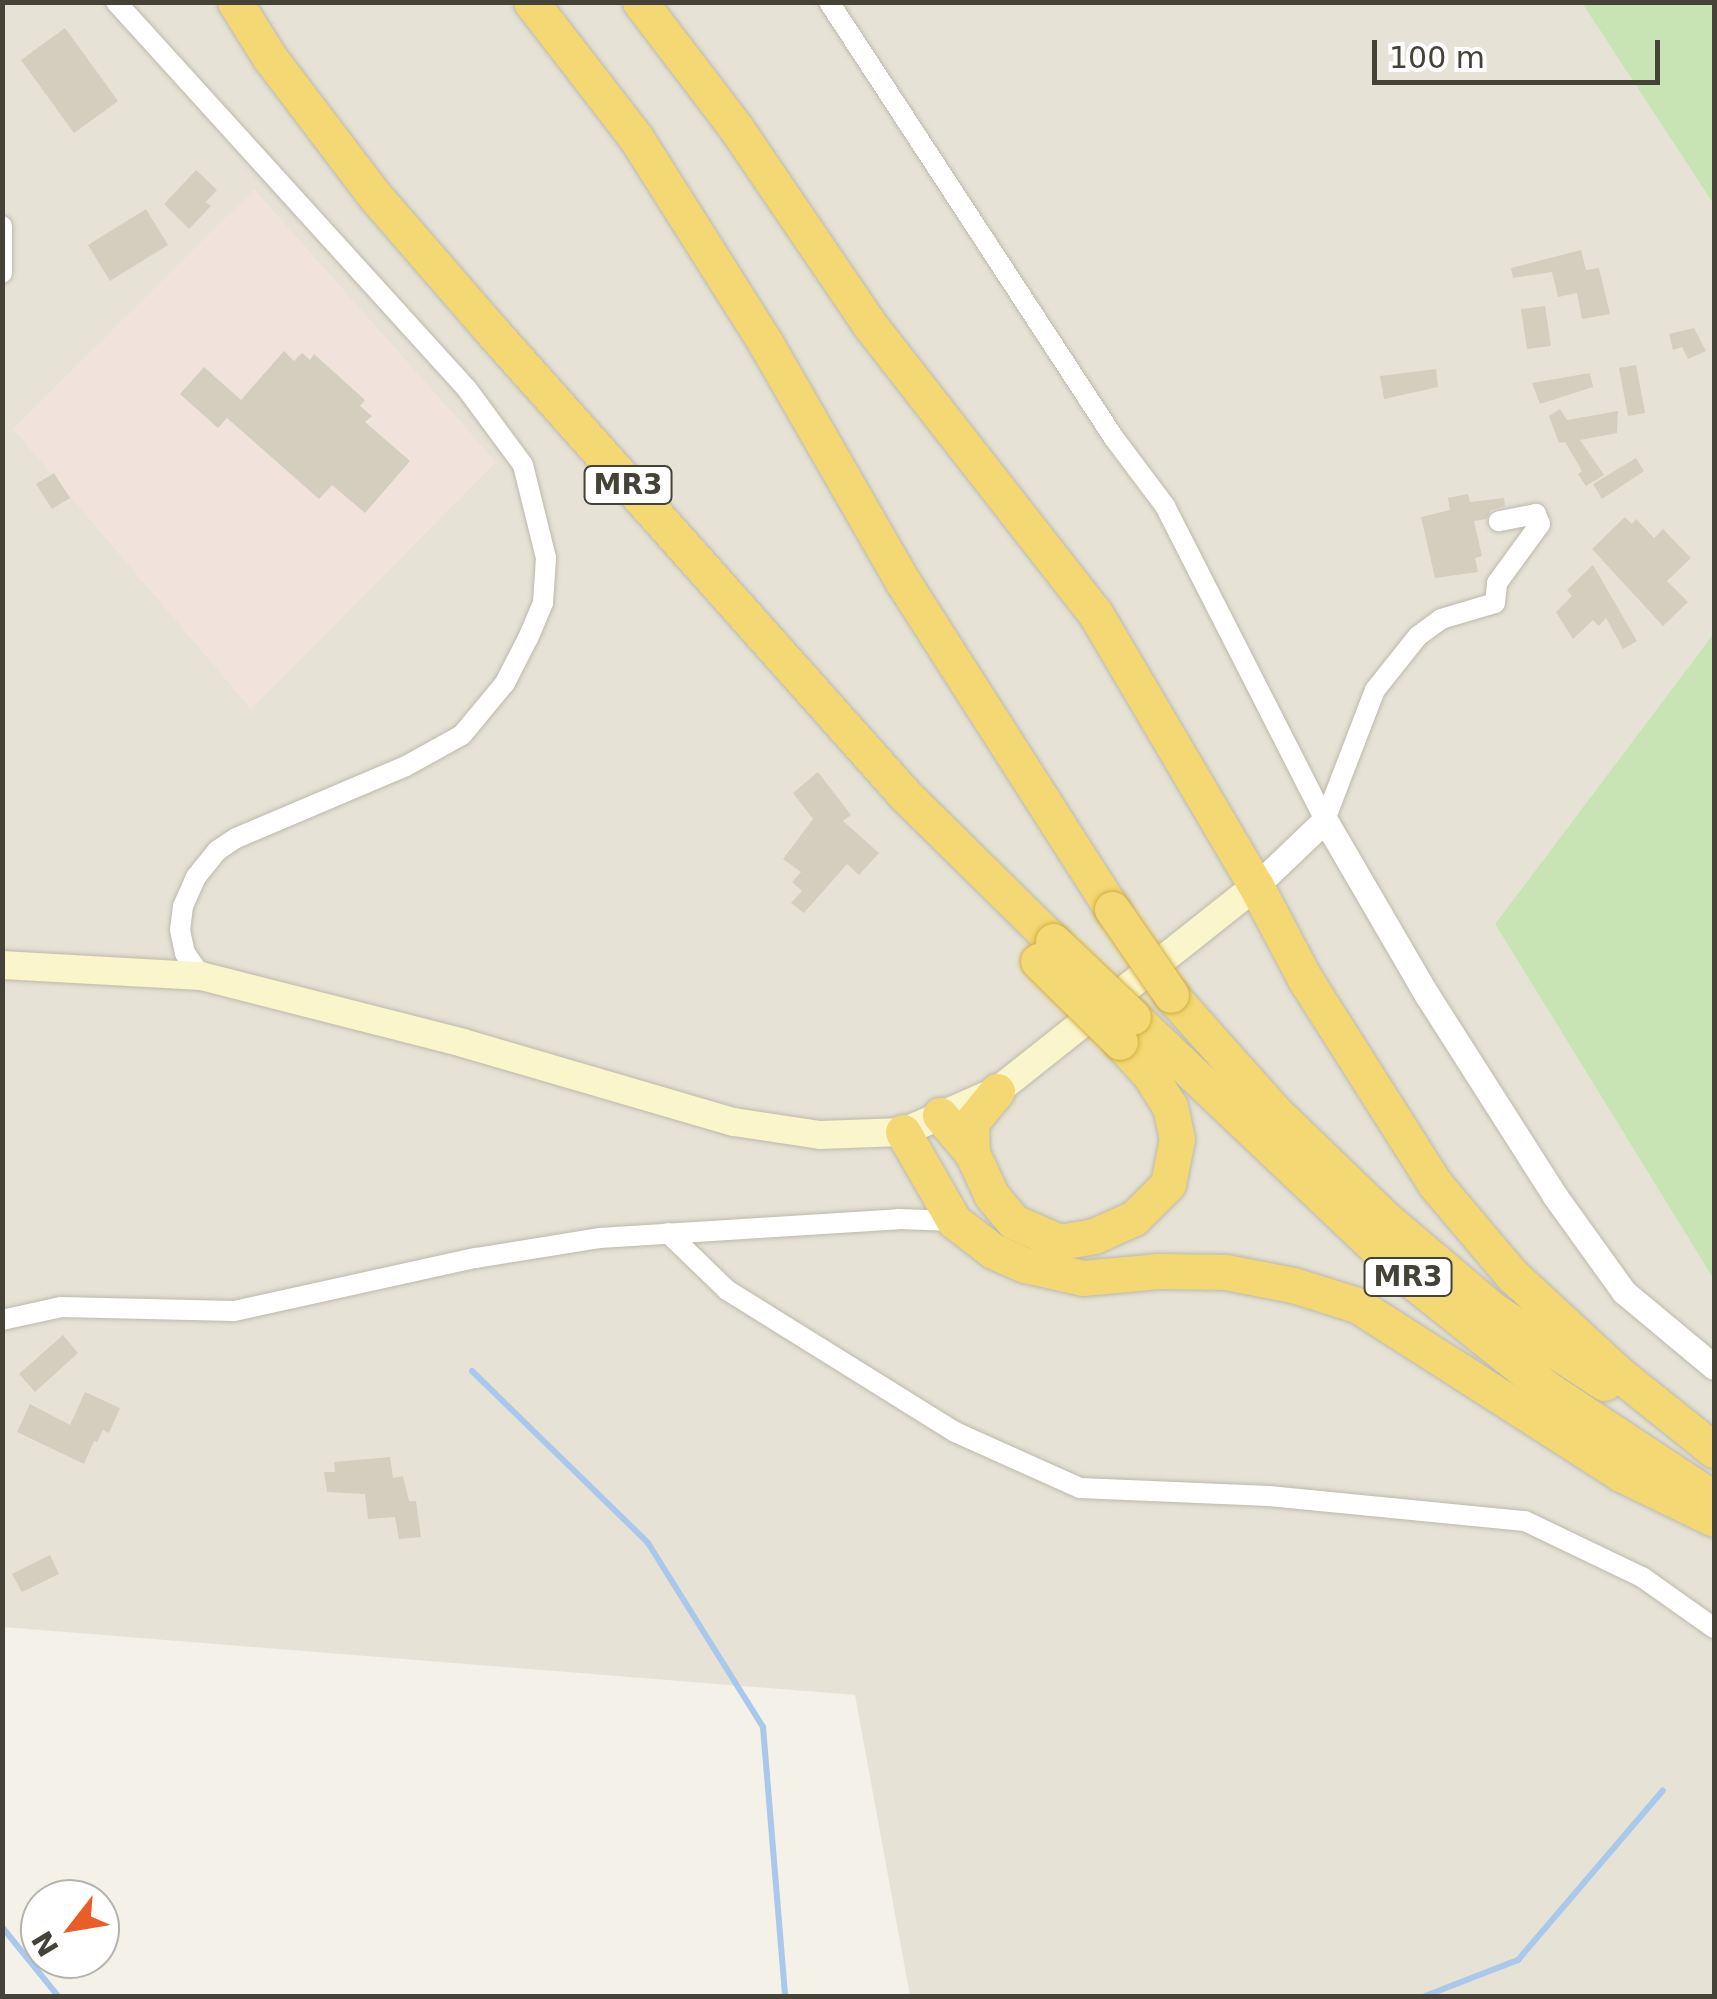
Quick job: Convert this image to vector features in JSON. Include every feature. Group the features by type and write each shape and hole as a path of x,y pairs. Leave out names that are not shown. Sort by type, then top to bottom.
{"highway":[{"name":"MR3","path":"234,2 270,58 374,194 1046,951 1126,1029 1406,1276 1549,1390 1714,1499"},
{"name":"MR3","path":"531,2 636,138 766,344 903,582 1112,910 1171,995 1275,1112 1387,1220 1492,1310 1714,1452"},
{"path":"640,2 736,128 868,324 1094,613 1256,886 1305,979 1435,1184 1512,1275 1619,1374 1714,1452"},
{"path":"940,1115 972,1153 992,1196 1014,1222 1060,1242 1094,1236 1134,1218 1168,1184 1177,1139 1170,1107 1126,1029"},
{"path":"972,1153 972,1122 997,1090"},
{"path":"903,1132 954,1221 994,1252 1025,1266 1082,1278 1160,1271 1226,1272 1292,1285 1356,1306 1620,1474 1714,1518"}],"main road":[{"path":"2,965 201,976 463,1043 734,1122 820,1134 903,1132 997,1090 1256,886"}],"street":[{"path":"116,2 468,390 524,466 546,558 543,603 528,638 505,683 462,735 406,766 236,838 196,876 183,906 180,930 185,954 201,976"},
{"path":"829,2 1114,438 1165,506 1325,820 1427,995 1567,1212 1624,1292 1714,1367"},
{"path":"2,226 2,273"},
{"path":"1256,886 1325,820 1375,690 1418,636 1441,618 1495,603 1497,583 1540,524 1536,514 1499,521"},
{"path":"2,1320 61,1307 234,1312 476,1258 668,1233 898,1219 954,1221"},
{"path":"668,1233 727,1290 955,1432 1080,1488 1269,1496 1525,1521 1642,1577 1714,1628"}],"shaded area":[{"path":"2,3 1582,3 1714,205 1714,633 1495,924 1714,1280 1714,1996 910,1996 855,1695 3,1627"},
{"path":"254,189 496,462 251,709 13,429"}],"green space":[{"path":"1582,3 1714,3 1714,205"},
{"path":"1714,633 1714,1280 1495,924"}],"building":[{"path":"65,28 118,101 74,133 21,60"},
{"path":"196,170 217,190 206,202 211,206 189,229 164,204"},
{"path":"146,209 168,245 110,281 88,245"},
{"path":"1581,250 1586,270 1599,268 1610,314 1582,319 1577,293 1558,297 1552,272 1513,278 1511,268"},
{"path":"1545,306 1551,346 1527,349 1521,309"},
{"path":"1694,328 1706,351 1688,359 1682,347 1673,350 1669,334"},
{"path":"284,351 294,361 302,353 310,360 314,354 365,400 360,406 372,416 365,422 410,461 365,513 332,485 319,499 227,418 218,428 180,394 204,367 241,400"},
{"path":"1636,365 1645,413 1628,416 1619,368"},
{"path":"1436,369 1438,387 1384,399 1380,376"},
{"path":"1590,373 1593,387 1540,404 1532,383"},
{"path":"1560,409 1567,420 1618,411 1617,433 1580,440 1604,475 1586,486 1565,442 1559,443 1549,416"},
{"path":"1636,458 1644,471 1602,499 1593,484"},
{"path":"54,473 70,498 52,509 36,484"},
{"path":"1468,494 1470,502 1504,498 1505,506 1491,510 1486,519 1474,521 1482,556 1475,558 1478,572 1435,578 1421,517 1450,510 1448,498"},
{"path":"1625,517 1632,524 1636,519 1654,538 1663,529 1691,558 1667,581 1688,602 1663,626 1592,549"},
{"path":"1593,565 1637,641 1623,649 1606,618 1599,626 1593,620 1573,639 1556,612 1572,596 1567,590"},
{"path":"818,772 851,815 843,821 879,853 859,875 847,864 804,913 791,903 802,891 792,882 801,872 783,859 813,819 793,793"},
{"path":"63,1335 78,1353 35,1392 19,1374"},
{"path":"85,1392 120,1408 109,1433 103,1430 94,1441 84,1464 17,1432 30,1404 70,1425"},
{"path":"390,1457 393,1478 403,1476 409,1501 416,1501 421,1537 399,1539 395,1517 368,1519 365,1494 327,1492 324,1472 335,1472 334,1462"},
{"path":"50,1555 59,1574 22,1592 12,1574"}],"waterway":[{"path":"472,1371 648,1543 763,1727 785,1996"},
{"path":"1425,1996 1518,1960 1663,1790"},
{"path":"2,1927 58,1996"}]}
